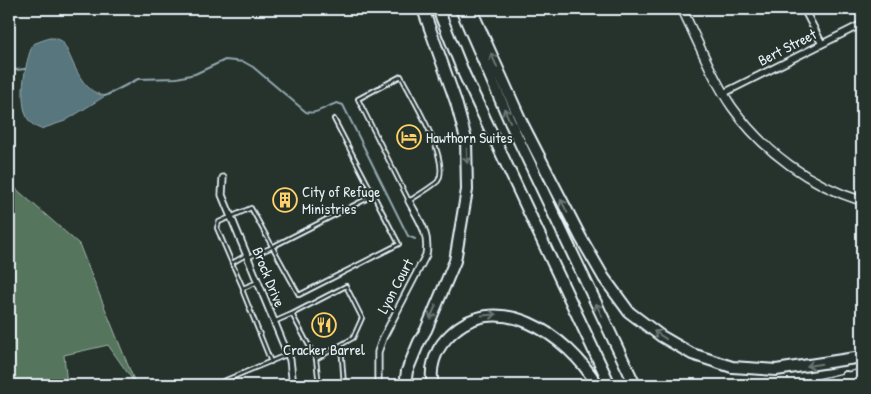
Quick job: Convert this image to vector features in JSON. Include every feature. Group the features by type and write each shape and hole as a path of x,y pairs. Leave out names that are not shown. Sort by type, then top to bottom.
{"highway":[{"path":"405,385 407,372 418,342 426,330 456,261 467,190 466,139 456,102 423,9"},
{"path":"438,9 464,74 610,385"},
{"path":"461,9 510,122 635,383"},
{"path":"471,9 522,122 581,238 604,278 629,312 661,336 692,354 732,367 776,370 862,357"},
{"path":"433,385 433,362 442,343 463,322 477,316 493,314 519,319 548,334 578,358 597,385"},
{"path":"846,377 858,380 862,384"}],"main road":[{"path":"682,9 724,93 749,128 772,152 810,179 837,193 862,202"},
{"path":"815,385 862,374"}],"street":[{"path":"804,9 822,44"},
{"name":"Bert Street","path":"724,93 862,24"},
{"name":"Brock Drive","path":"223,178 222,195 288,355 293,385"},
{"name":"Lyon Court","path":"378,385 378,352 382,338 426,255 428,245 427,236 409,201"}],"lane":[{"path":"401,76 435,143 440,159 438,181 409,201 358,98 401,76"},
{"path":"271,362 217,228 219,222 251,208 299,295 399,244 334,119"},
{"path":"232,263 273,246 374,195"},
{"path":"242,288 258,282"},
{"path":"274,322 346,286 362,318 353,338 316,359"},
{"path":"292,314 316,359 319,385"},
{"path":"341,345 344,385"},
{"path":"214,385 288,355"}],"green space":[{"path":"14,187 79,244 136,385 108,345 64,355 67,385 9,385 9,191"}],"water":[{"path":"49,38 62,41 83,81 96,93 105,96 65,121 41,129 32,124 26,116 23,84 27,61 33,44"}],"waterway":[{"path":"105,96 138,79 177,78 195,74 225,60 244,62 253,67 306,112 318,111 337,103 343,105 408,236 415,239"},
{"path":"9,65 16,70 25,69"}],"place":[{"name":"Hawthorn Suites","path":"409,137"},
{"name":"City of Refuge Ministries","path":"285,200"},
{"name":"Cracker Barrel","path":"324,325"}]}
